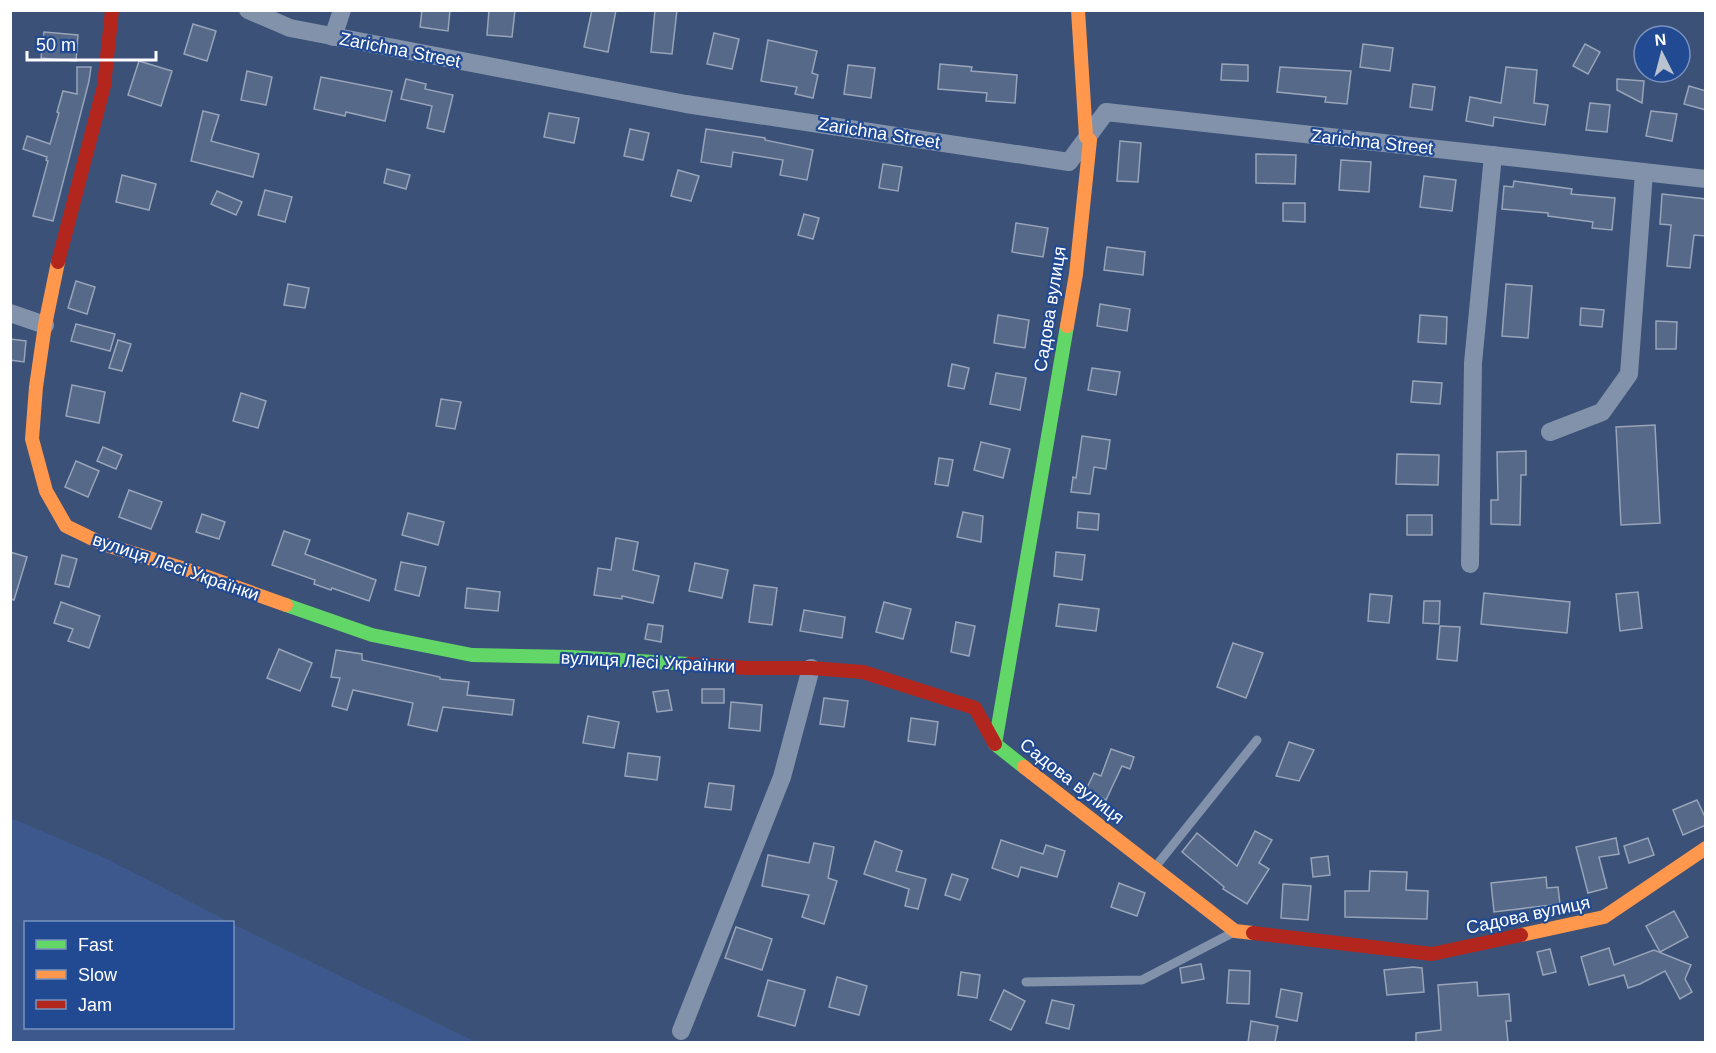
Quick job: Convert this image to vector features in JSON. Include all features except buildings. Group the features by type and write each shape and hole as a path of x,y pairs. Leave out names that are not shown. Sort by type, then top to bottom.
{"street":[{"name":"вулиця Лесі Українки","path":"112,10 104,86 61,250 45,325 36,387 32,439 46,491 66,526 104,544 188,570 372,635 472,655 570,657 747,668 811,668 863,672 975,708 995,744"},
{"name":"Zarichna Street","path":"248,10 290,28 686,104 1069,162 1106,112 1706,179"},
{"path":"333,37 342,10"},
{"name":"Садова вулиця","path":"1078,10 1086,137 1090,140 1076,274 995,744 1235,931 1432,954 1604,917 1706,848"},
{"path":"1470,564 1473,363 1492,156"},
{"path":"1550,432 1602,412 1629,374 1644,173"},
{"path":"10,313 45,325"},
{"path":"681,1031 782,777 811,668"}],"lane":[{"path":"1154,868 1257,740"},
{"path":"1026,982 1142,980 1235,931"}],"water":[{"path":"11,818 107,859 228,921 24,921 24,1029 234,1029 234,924 476,1042 11,1042"}],"traffic: fast":[{"path":"1024,767 995,744 1067,326"},
{"path":"286,605 372,635 472,655 570,657 689,664"}],"traffic: slow":[{"path":"1067,326 1076,274 1090,140 1086,137 1078,10"},
{"path":"58,262 45,325 36,387 32,439 46,491 66,526 103,544 188,570 286,605"},
{"path":"1024,767 1235,931 1253,933"},
{"path":"1521,935 1604,917 1706,848"}],"traffic: jam":[{"path":"58,262 104,86 112,10"},
{"path":"689,664 863,672 975,708 995,744"},
{"path":"1253,933 1432,954 1521,935"}]}
